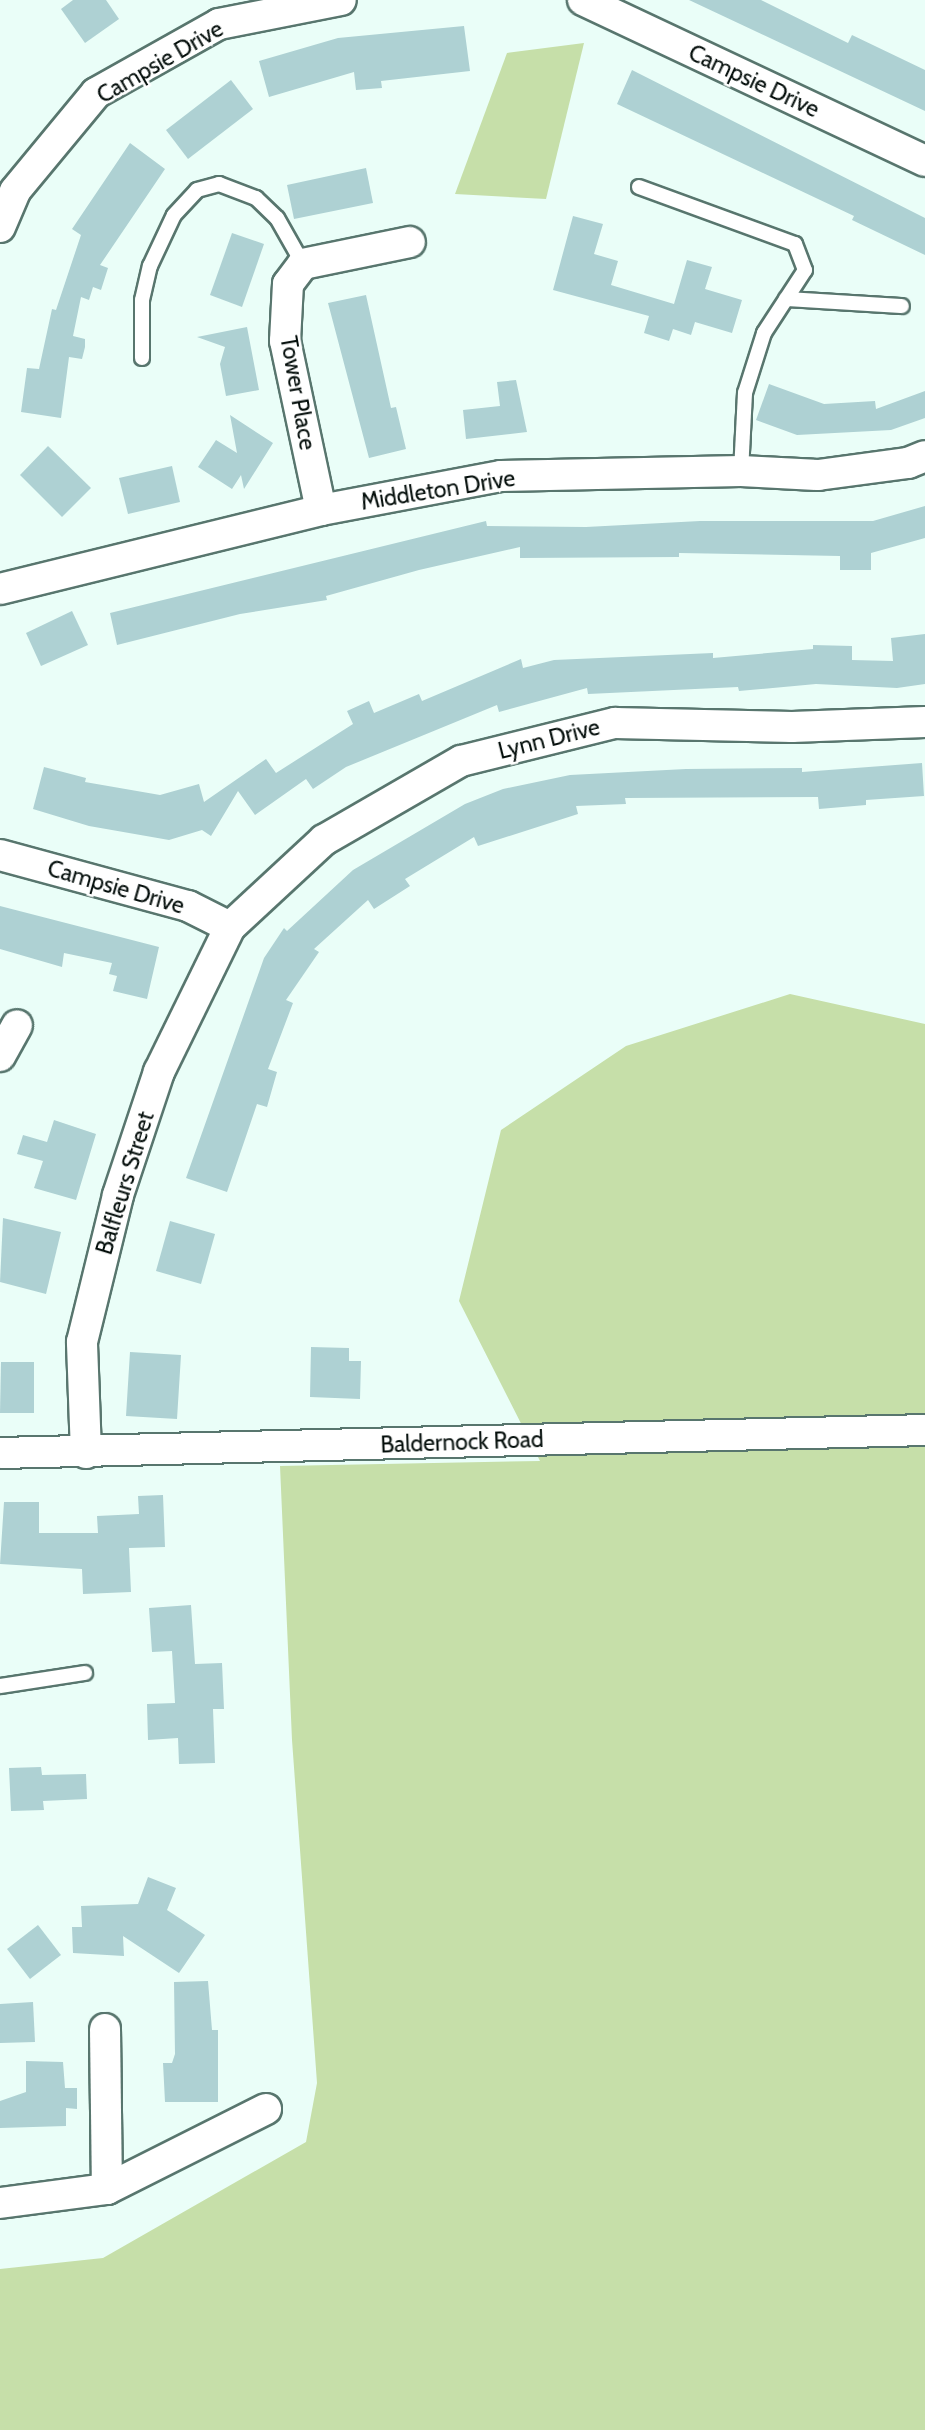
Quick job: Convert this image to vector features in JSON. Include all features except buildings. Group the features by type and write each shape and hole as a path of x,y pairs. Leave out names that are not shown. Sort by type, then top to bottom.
{"street":[{"name":"Campsie Drive","path":"0,227 15,191 96,93 219,24 341,0"},
{"name":"Campsie Drive","path":"583,0 925,162"},
{"path":"303,264 410,242"},
{"name":"Tower Place","path":"303,264 288,284 285,341 321,510"},
{"name":"Middleton Drive","path":"0,589 321,510 501,476 741,471 818,475 908,464 925,456"},
{"name":"Lynn Drive","path":"230,927 324,840 461,761 615,723 792,727 925,722"},
{"name":"Campsie Drive","path":"0,855 188,906 230,927"},
{"name":"Balfleurs Street","path":"86,1453 82,1342 118,1195 159,1072 230,927"},
{"path":"0,1056 16,1025"},
{"name":"Baldernock Road","path":"0,1453 86,1453 925,1430"},
{"path":"105,2029 107,2189"},
{"path":"0,2203 107,2189 266,2109"}],"lane":[{"path":"142,358 142,300 150,265 174,215 197,190 219,184 256,198 278,218 303,264"},
{"path":"639,187 794,244 805,270 764,333 745,393 741,471"},
{"path":"786,299 902,306"},
{"path":"0,1686 85,1673"}],"green space":[{"path":"584,43 546,199 455,194 507,53"},
{"path":"790,994 925,1024 925,2430 0,2430 0,2269 103,2258 306,2142 317,2083 292,1740 280,1466 540,1461 459,1301 501,1130 626,1046"}]}
